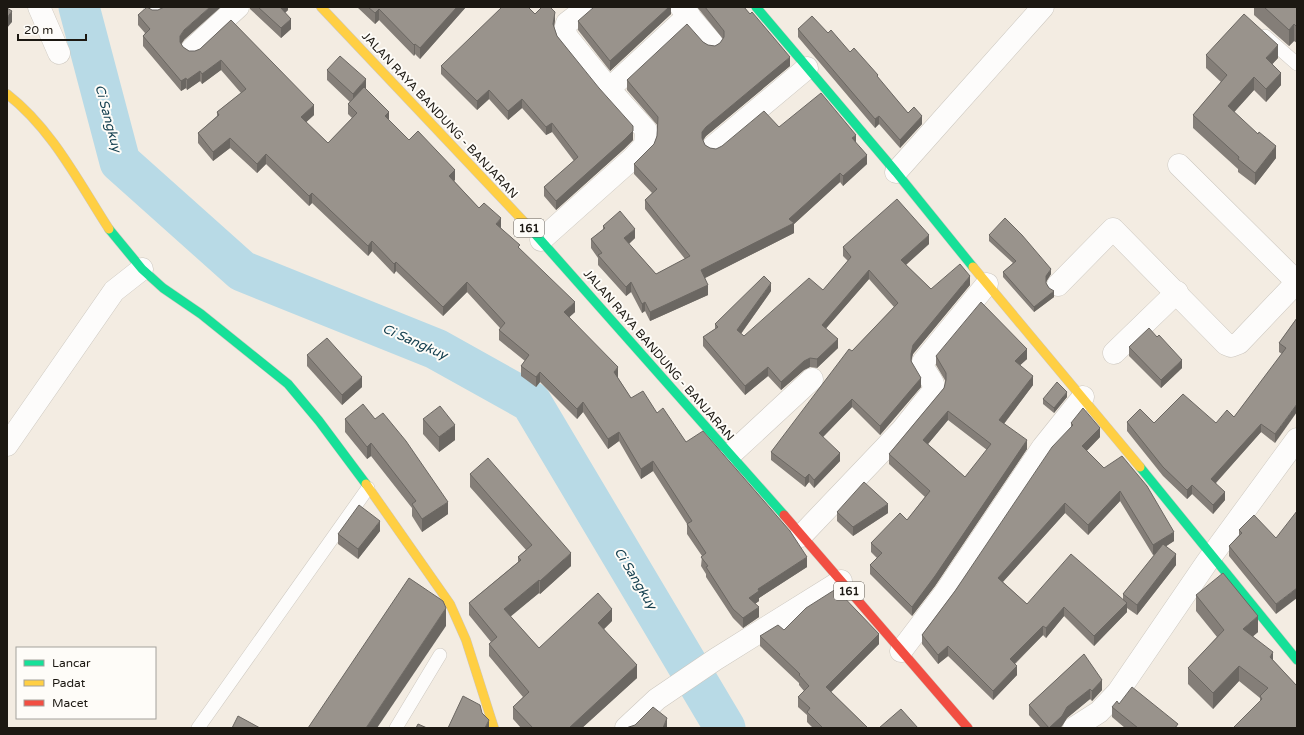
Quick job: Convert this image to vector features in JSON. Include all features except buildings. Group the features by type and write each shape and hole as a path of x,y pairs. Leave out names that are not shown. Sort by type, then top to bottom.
{"street":[{"path":"39,7 59,53"},
{"path":"192,49 238,7"},
{"name":"JALAN RAYA BANDUNG - BANJARAN","path":"321,7 541,240 731,454 968,728"},
{"path":"541,240 634,158 645,145 646,130 609,89 567,36 565,30 567,23 588,7"},
{"path":"756,7 896,172 987,284 1083,397 1297,660"},
{"path":"896,172 1043,7"},
{"path":"609,89 685,11 712,43"},
{"path":"714,146 807,68"},
{"path":"7,94 26,110 46,132 114,237 142,269 163,288 201,314 288,384 319,421 388,513 450,604 466,640 494,728"},
{"path":"1058,285 1113,229 1177,292 1226,344 1231,346 1239,343 1297,282 1179,165"},
{"path":"7,445 114,291 142,269"},
{"path":"801,536 902,430 934,390 935,384 922,367 923,362 987,284"},
{"path":"1114,353 1177,292"},
{"path":"731,454 812,379"},
{"path":"901,651 945,593 1043,447 1083,397"},
{"path":"1074,728 1099,712 1118,692 1212,556 1297,439"},
{"path":"626,728 658,699 716,659 841,581"}],"lane":[{"path":"1254,26 1297,64"},
{"path":"198,728 368,488"},
{"path":"396,728 440,655"}],"waterway":[{"name":"Ci Sangkuy","path":"79,7 120,162 242,271 436,349 531,402 725,728"}],"traffic: fast":[{"path":"756,7 896,172 973,267"},
{"path":"528,226 784,515"},
{"path":"109,229 142,269 163,288 201,314 288,384 319,421 366,484"},
{"path":"1140,467 1297,660"}],"traffic: slow":[{"path":"321,7 528,226"},
{"path":"7,94 38,123 51,139 75,174 109,229"},
{"path":"973,267 1140,467"},
{"path":"366,484 450,604 466,640 494,728"}],"traffic: jam":[{"path":"784,515 968,728"}]}
